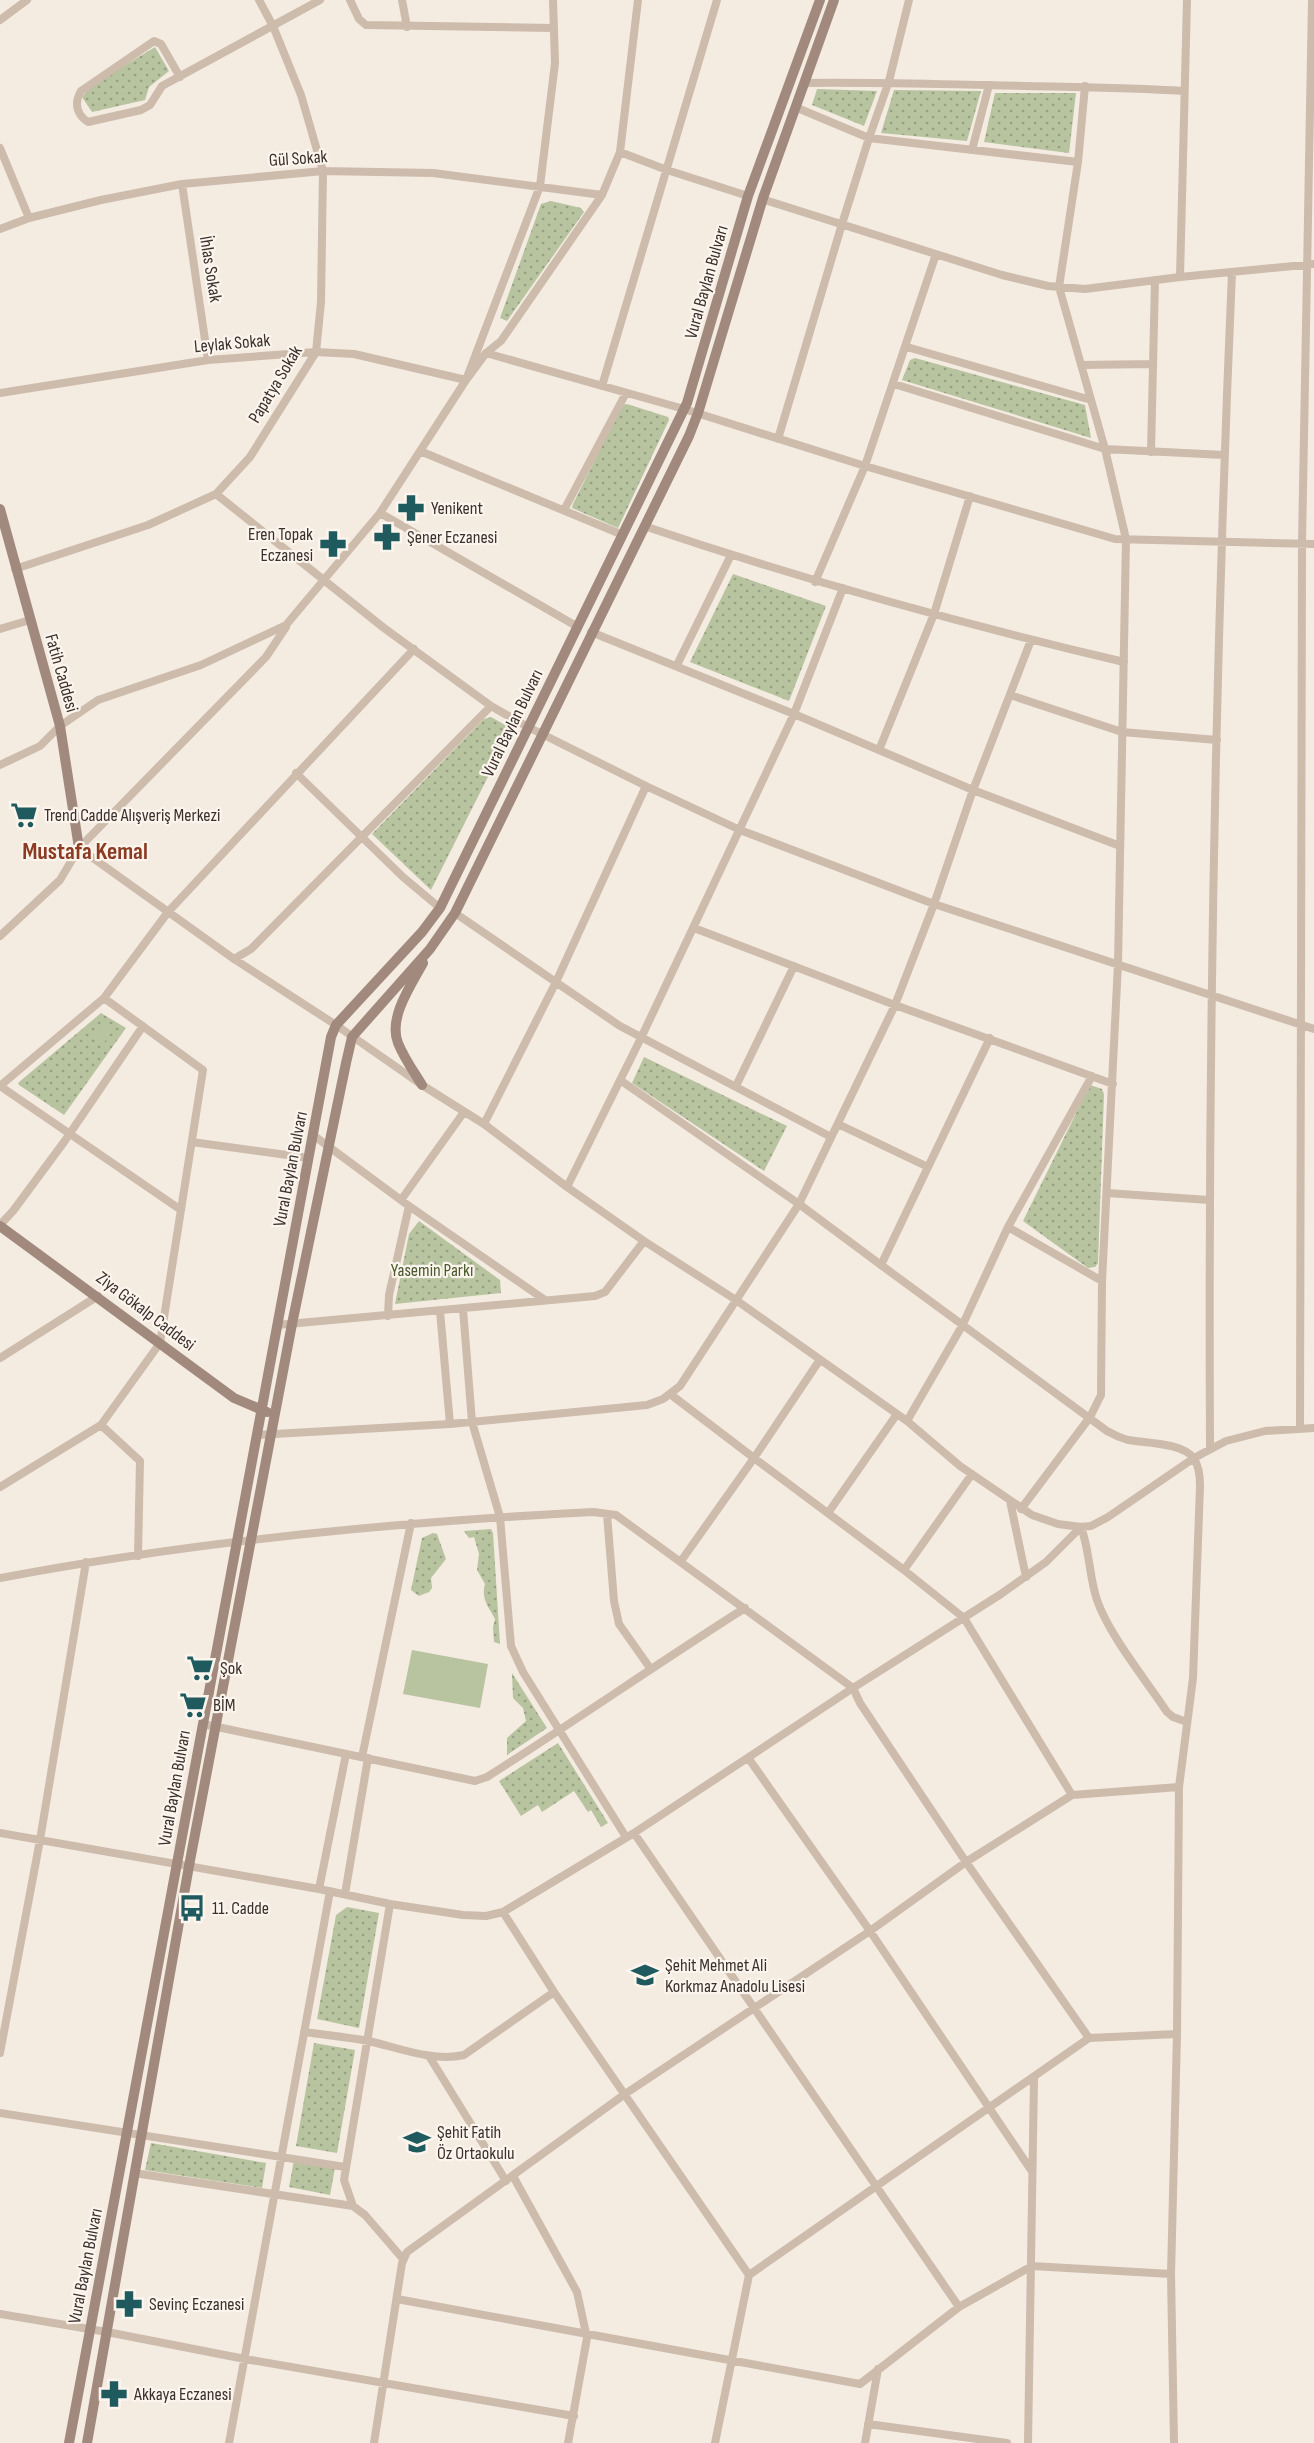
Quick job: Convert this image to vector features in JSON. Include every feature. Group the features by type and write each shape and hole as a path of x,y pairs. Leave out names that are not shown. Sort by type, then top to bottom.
{"main road":[{"name":"Vural Baylan Bulvarı","path":"69,2443 331,1037 336,1025 422,932 440,908 684,409 748,196 820,0"},
{"name":"Vural Baylan Bulvarı","path":"87,2443 189,1866 292,1324 352,1037 430,949 455,913 699,413 762,199 834,0"},
{"name":"Fatih Caddesi","path":"0,509 60,726 79,848"},
{"path":"422,1085 397,1041 396,1024 400,1006 430,949"},
{"name":"Ziya Gökalp Caddesi","path":"0,1225 234,1398 276,1414"}],"street":[{"path":"0,20 27,0"},
{"name":"Papatya Sokak","path":"15,569 148,525 216,494 250,458 316,352 321,302 323,171 301,95 273,26 259,0"},
{"path":"180,77 161,44 154,41 81,91 76,101 78,111 88,122 141,110 150,105 160,88 273,26 320,0"},
{"path":"350,0 359,19 366,25 554,28"},
{"path":"402,0 406,27"},
{"path":"466,380 540,186 555,63 553,0"},
{"path":"0,936 60,880 79,848 266,657 286,625 380,513 466,380 486,353 501,341 602,195 620,152 638,0"},
{"path":"602,386 717,0"},
{"path":"778,439 868,138 889,81 909,0"},
{"path":"1180,277 1187,0"},
{"path":"1300,1429 1302,544 1311,264 1312,0"},
{"path":"804,83 889,81 1184,91"},
{"path":"972,150 989,86"},
{"path":"1022,1509 1090,1417 1101,1395 1102,1281 1118,963 1126,539 1105,449 1059,287 1078,162 1085,86"},
{"path":"795,106 868,138 1078,162"},
{"path":"0,148 29,218"},
{"path":"620,152 748,196"},
{"name":"Gül Sokak","path":"0,229 29,218 101,200 182,184 323,171 433,173 602,195"},
{"name":"İhlas Sokak","path":"182,184 208,360"},
{"path":"762,199 1002,275 1059,287 1085,289 1311,264"},
{"path":"815,582 865,465 907,347 936,254"},
{"path":"1210,1448 1209,1200 1212,994 1221,540 1232,272"},
{"path":"1151,452 1155,280"},
{"path":"907,347 1091,400"},
{"name":"Leylak Sokak","path":"0,393 208,360 316,352 354,354 466,380"},
{"path":"486,353 699,413 778,439 1115,539 1314,544"},
{"path":"1081,365 1153,364"},
{"path":"894,384 1105,449 1224,455"},
{"path":"564,510 626,393"},
{"path":"420,451 624,535"},
{"path":"1304,464 1314,465"},
{"path":"216,494 414,649 491,706 646,786 740,830 934,904 1314,1029"},
{"path":"879,750 934,614 970,496"},
{"path":"380,513 578,627"},
{"path":"644,526 815,582 1031,640 1124,662"},
{"path":"677,665 731,555"},
{"path":"567,1187 641,1038 794,714 843,588"},
{"path":"0,629 30,620"},
{"path":"0,765 40,746 60,726 98,700 201,665 286,625"},
{"path":"591,632 677,665 973,790 1120,846"},
{"path":"257,1435 450,1424 647,1405 663,1399 680,1386 798,1204 895,1005 934,904 973,790 1031,640"},
{"path":"181,1210 0,1086 104,998 168,912 414,649"},
{"path":"1010,695 1122,732 1217,740"},
{"path":"234,959 251,949 491,706"},
{"path":"297,773 403,877 440,908"},
{"path":"484,1124 556,982 646,786"},
{"path":"79,848 234,959 484,1124 567,1187 644,1241 736,1300 819,1361 907,1421 972,1474 1022,1509 1045,1520 1081,1527 1100,1522 1210,1448 1251,1433 1314,1428"},
{"path":"455,913 620,1026 831,1137"},
{"path":"694,927 895,1005 1113,1084"},
{"path":"736,1086 794,966"},
{"path":"0,1486 100,1425 160,1343 203,1070 104,998"},
{"path":"0,1225 69,1135 143,1026"},
{"path":"880,1265 990,1038"},
{"path":"907,1421 962,1326 1008,1227 1092,1077"},
{"path":"620,1080 798,1204 962,1326 1116,1436 1175,1447 1194,1458 1200,1486 1193,1678 1179,1787 1177,2034 1171,2274 1174,2443"},
{"path":"401,1200 464,1112"},
{"path":"838,1124 928,1167"},
{"path":"313,1135 409,1206 545,1300"},
{"path":"192,1142 309,1158"},
{"path":"1107,1193 1209,1200"},
{"path":"387,1316 389,1295 409,1206"},
{"path":"1008,1227 1102,1281"},
{"path":"278,1325 595,1296 605,1292 644,1241"},
{"path":"0,1358 98,1296"},
{"path":"463,1309 472,1422 500,1517 512,1646 523,1672 559,1732 630,1835 755,2007 959,2307"},
{"path":"440,1311 450,1424"},
{"path":"681,1561 819,1361"},
{"path":"670,1394 828,1512 964,1618 1072,1795"},
{"path":"828,1512 897,1414"},
{"path":"100,1425 140,1461 138,1556"},
{"path":"904,1570 972,1474"},
{"path":"1009,1500 1026,1577"},
{"path":"0,1578 86,1562 251,1540 411,1523 593,1512 616,1515 853,1688 860,1703 966,1863 1089,2038"},
{"path":"607,1514 614,1601 619,1623 650,1668"},
{"path":"345,1893 365,1758 411,1523"},
{"path":"0,1833 345,1893 390,1904 463,1915 486,1916 503,1912 749,1759 853,1688 1026,1577 1060,1551 1081,1527"},
{"path":"1081,1527 1088,1546 1094,1589 1107,1622 1167,1712 1187,1722"},
{"path":"0,2053 40,1840 86,1562"},
{"path":"203,1724 475,1781 487,1777 559,1732 650,1668 745,1608"},
{"path":"319,1889 346,1754"},
{"path":"749,1759 870,1931 1031,2170"},
{"path":"374,2443 403,2259 407,2252 626,2094 870,1931 966,1863 1072,1795 1179,1787"},
{"path":"229,2443 330,1891"},
{"path":"353,2206 344,2180 345,2167 390,1904"},
{"path":"503,1912 554,1992 749,2275"},
{"path":"304,2032 366,2041 429,2056 451,2058 464,2055 554,1992"},
{"path":"715,2443 749,2275 1089,2038 1177,2034"},
{"path":"429,2056 509,2179 577,2292 586,2334 568,2443"},
{"path":"1028,2443 1034,2078"},
{"path":"0,2113 345,2167"},
{"path":"134,2173 353,2206 365,2215 403,2259"},
{"path":"397,2299 860,2384 959,2307 1032,2266 1171,2274"},
{"path":"0,2314 107,2332 245,2360 574,2416"},
{"path":"865,2443 878,2369"},
{"path":"868,2424 1007,2443"}],"green space":[{"path":"155,47 169,71 149,87 145,100 92,112 82,97 91,86"},
{"path":"817,89 877,91 864,126 812,105"},
{"path":"894,90 981,91 967,141 881,133"},
{"path":"995,93 1076,93 1069,153 984,142"},
{"path":"551,201 581,208 584,212 507,321 500,318 541,204"},
{"path":"915,358 1085,405 1091,438 902,380 910,360"},
{"path":"627,404 668,417 669,420 618,528 572,508 622,405"},
{"path":"733,574 826,606 789,701 690,662"},
{"path":"491,717 507,726 509,735 431,890 372,834 484,719"},
{"path":"101,1013 126,1028 64,1115 19,1085 18,1083"},
{"path":"102,1024 111,1032 102,1046 89,1035"},
{"path":"644,1057 787,1126 764,1171 632,1083"},
{"path":"1090,1085 1102,1089 1104,1094 1098,1263 1095,1267 1088,1268 1023,1221"},
{"name":"Yasemin Parkı","path":"419,1221 500,1280 501,1293 395,1304 409,1234"},
{"path":"491,1529 500,1644 494,1642 495,1619 486,1602 485,1584 477,1570 479,1554 474,1537 469,1538 464,1531"},
{"path":"433,1533 437,1534 446,1559 431,1578 432,1588 429,1592 419,1596 411,1590 422,1538"},
{"path":"412,1650 488,1664 480,1708 403,1694"},
{"path":"512,1673 547,1728 507,1755 507,1738 526,1721 523,1708 513,1698"},
{"path":"558,1743 608,1823 601,1827 591,1810 588,1812 574,1791 542,1812 538,1805 521,1816 499,1781"},
{"path":"347,1907 379,1913 359,2028 317,2019 336,1915"},
{"path":"314,2043 355,2050 337,2153 296,2146"},
{"path":"151,2143 266,2163 262,2188 145,2170"},
{"path":"294,2160 335,2168 330,2195 289,2187"}],"place":[{"name":"Yenikent","path":"411,508"},
{"name":"Şener Eczanesi","path":"387,537"},
{"name":"Eren Topak Eczanesi","path":"333,544"},
{"name":"Trend Cadde Alışveriş Merkezi","path":"24,815"},
{"name":"Şok","path":"200,1668"},
{"name":"BİM","path":"193,1705"},
{"name":"11. Cadde","path":"192,1908"},
{"name":"Şehit Mehmet Ali Korkmaz Anadolu Lisesi","path":"645,1975"},
{"name":"Şehit Fatih Öz Ortaokulu","path":"417,2142"},
{"name":"Sevinç Eczanesi","path":"129,2304"},
{"name":"Akkaya Eczanesi","path":"114,2394"}],"district":[{"name":"Mustafa Kemal","path":"85,851"}]}
